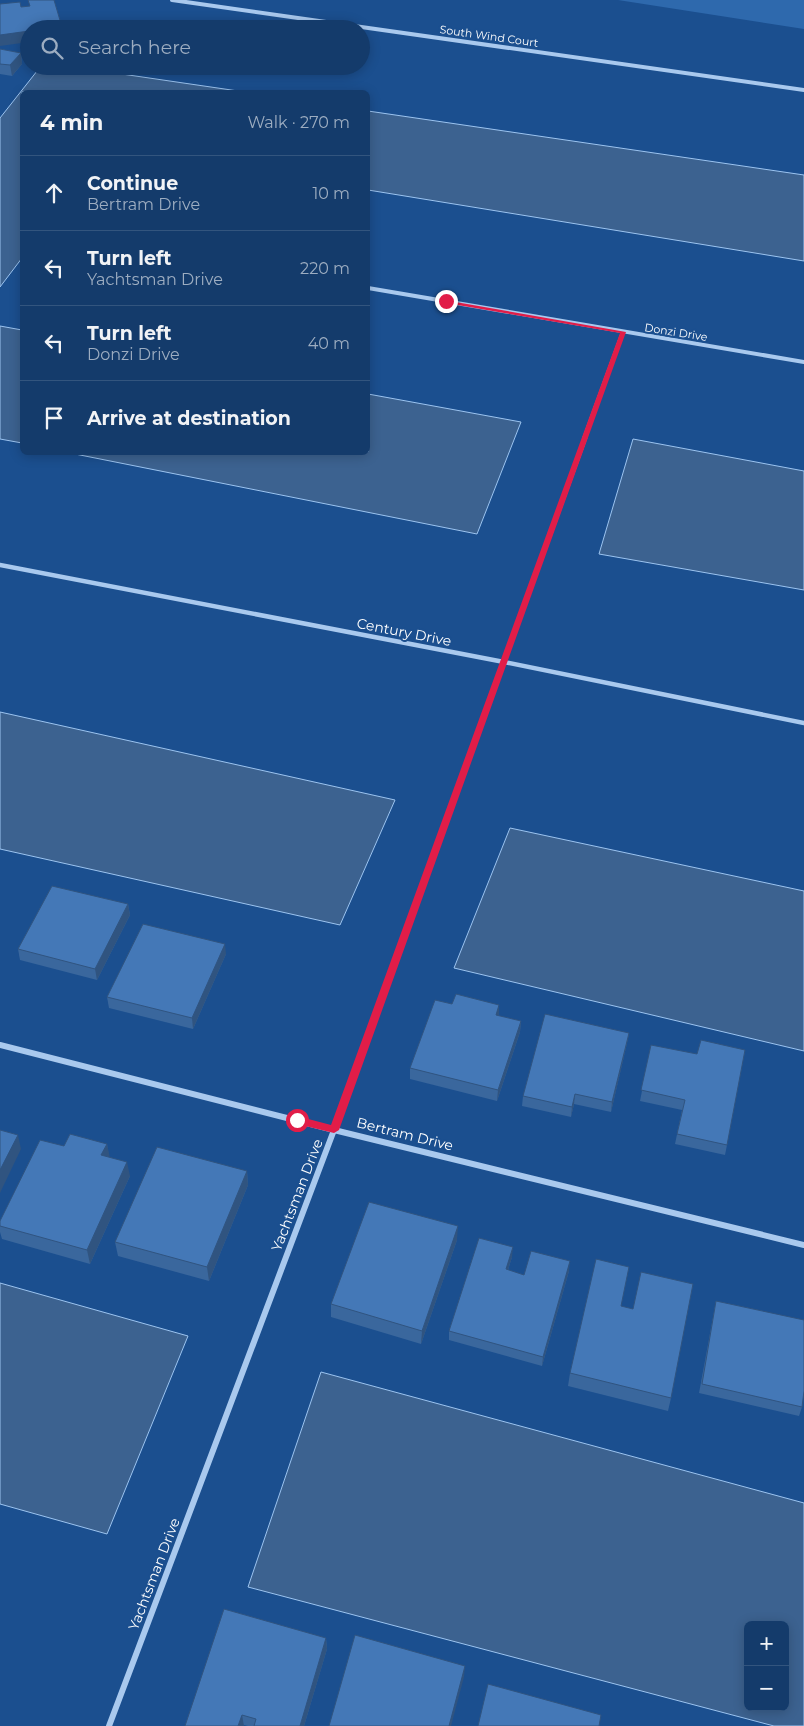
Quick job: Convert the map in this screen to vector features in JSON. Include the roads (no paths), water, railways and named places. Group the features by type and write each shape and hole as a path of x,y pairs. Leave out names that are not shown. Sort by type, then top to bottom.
{"street":[{"name":"South Wind Court","path":"172,0 312,20"},
{"name":"South Wind Court","path":"370,28 804,90"},
{"name":"Donzi Drive","path":"370,288 804,362"},
{"name":"Yachtsman Drive","path":"109,1726 334,1130 623,332"},
{"name":"Century Drive","path":"0,565 504,662 804,723"},
{"name":"Bertram Drive","path":"0,1045 334,1130 804,1245"}]}
